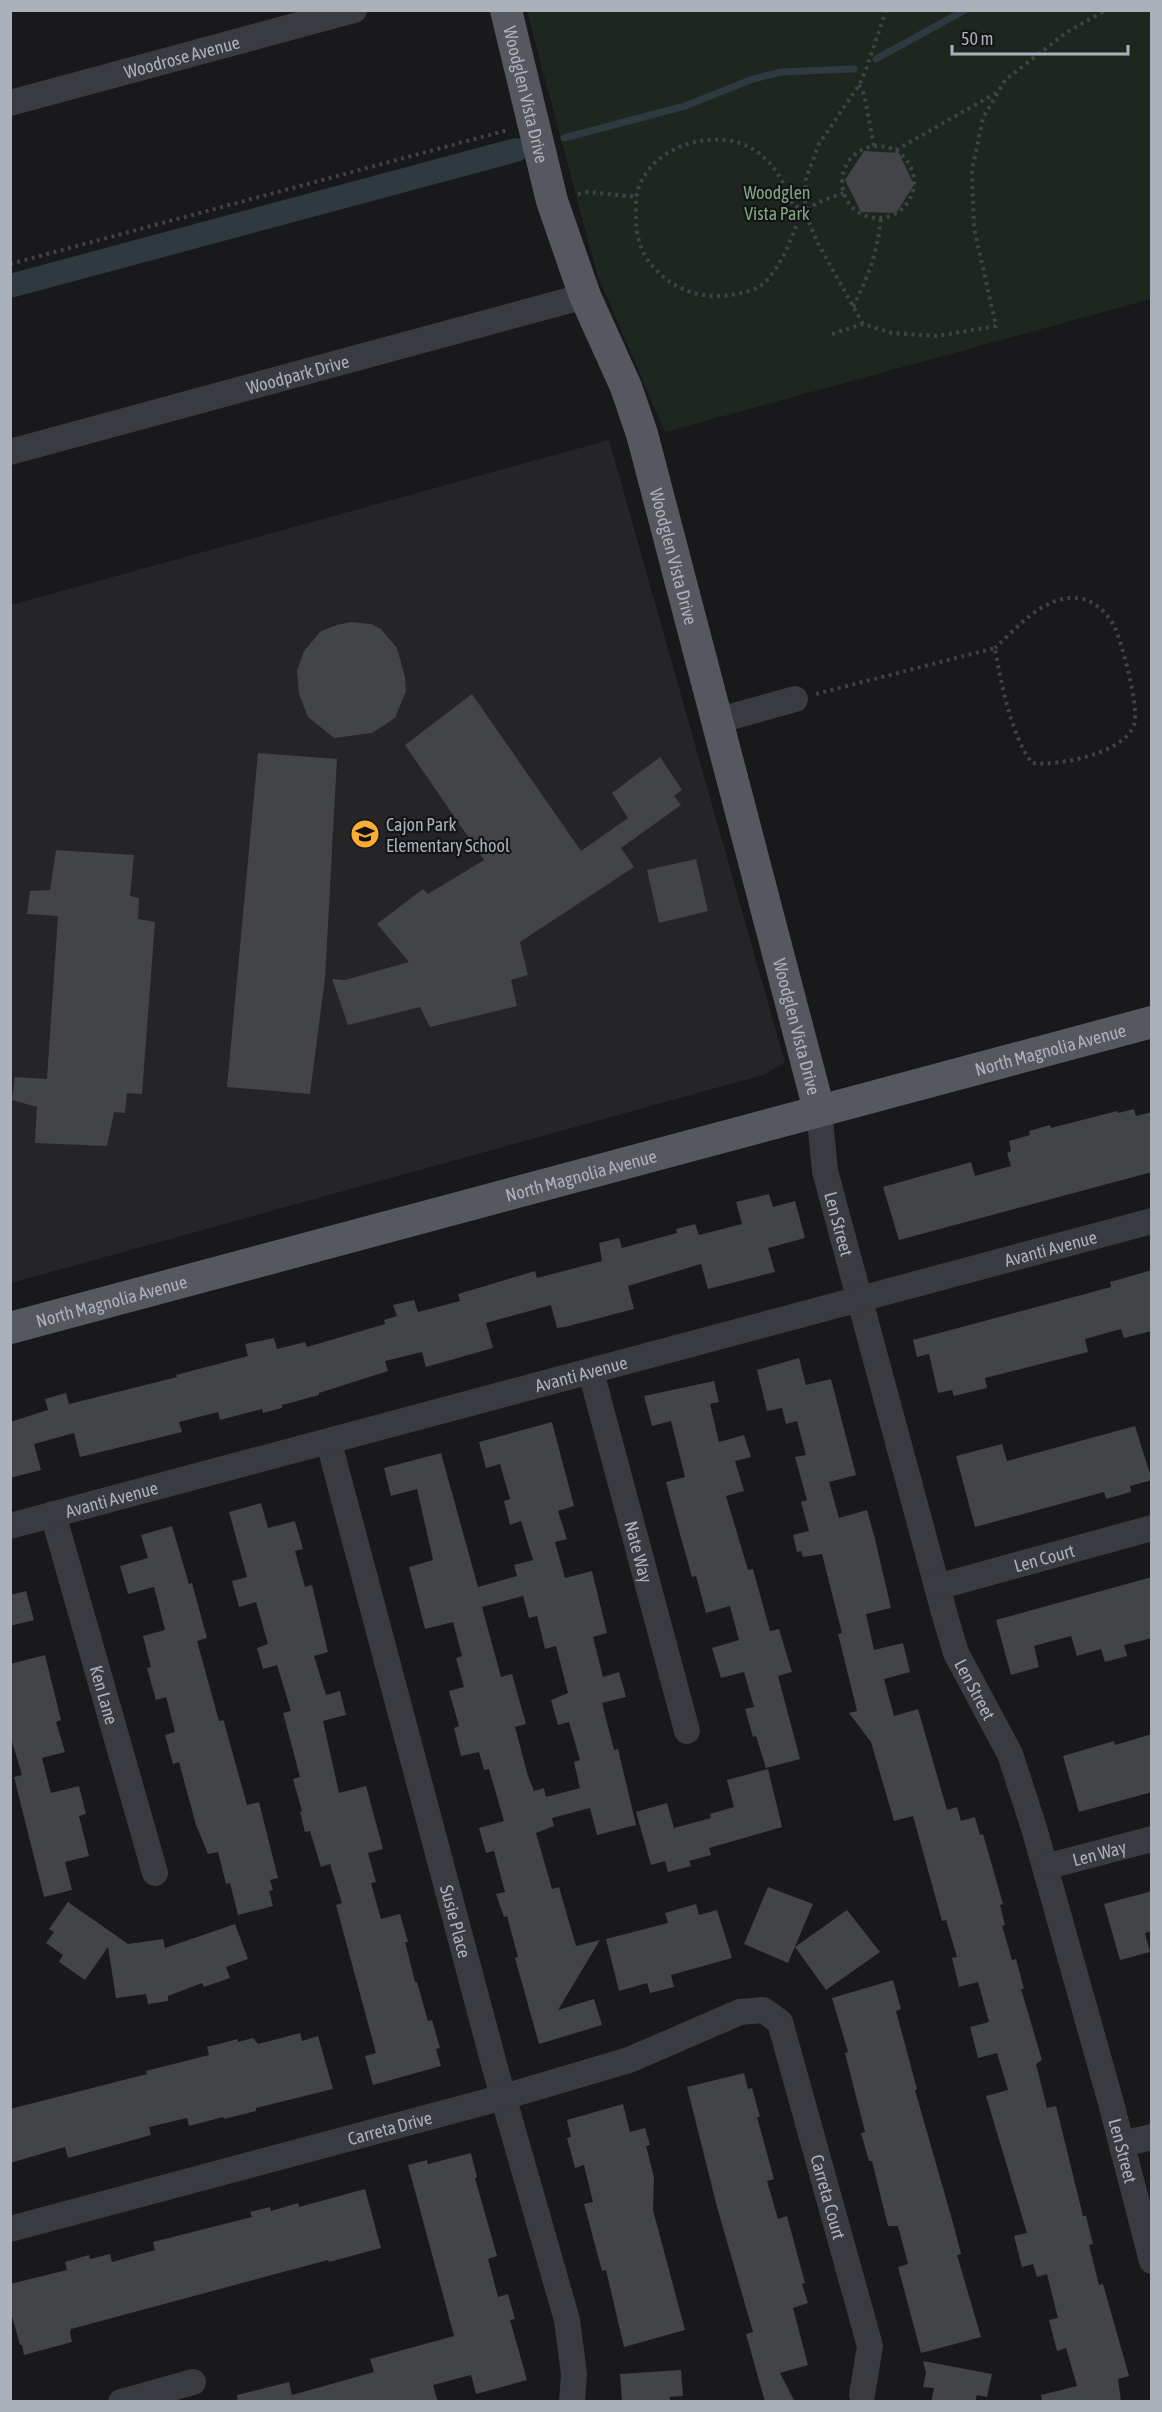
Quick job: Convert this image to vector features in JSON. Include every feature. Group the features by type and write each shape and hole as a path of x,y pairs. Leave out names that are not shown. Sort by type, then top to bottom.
{"main road":[{"name":"Woodglen Vista Drive","path":"506,10 552,201 585,296 626,387 642,434 819,1110"},
{"name":"North Magnolia Avenue","path":"10,1328 1152,1022"}],"street":[{"name":"Woodrose Avenue","path":"10,103 354,10"},
{"name":"Woodpark Drive","path":"10,452 585,296"},
{"path":"716,721 795,699"},
{"name":"Len Street","path":"819,1110 825,1171 956,1653 1010,1754 1045,1867 1152,2261"},
{"name":"Avanti Avenue","path":"10,1526 329,1443 1152,1221"},
{"name":"Nate Way","path":"591,1372 687,1731"},
{"name":"Susie Place","path":"329,1443 504,2097 567,2320 574,2374 572,2402"},
{"name":"Ken Lane","path":"53,1514 155,1873"},
{"name":"Len Court","path":"937,1587 1152,1528"},
{"name":"Len Way","path":"1045,1867 1152,1839"},
{"name":"Carreta Drive","path":"10,2229 504,2097 629,2060 740,2012 763,2010"},
{"name":"Carreta Court","path":"763,2010 780,2022 870,2346 862,2395"},
{"path":"1122,2144 1152,2137"},
{"path":"121,2402 193,2382"}],"path":[{"path":"863,324 816,240 805,211 806,178 819,144 859,85 886,10"},
{"path":"832,334 863,324 892,333 937,336 996,326 974,228 972,171 983,118 1005,80 1067,32 1106,10"},
{"path":"859,85 864,94 874,146"},
{"path":"896,151 998,92"},
{"path":"10,264 532,123"},
{"path":"805,211 792,204 784,181 768,162 746,145 723,141 684,144 654,163 643,178 637,197 636,228 642,251 650,264 669,282 692,293 709,296 730,295 762,285 784,255 796,223 805,211 844,193"},
{"path":"874,146 888,147 896,151 908,161 913,172 915,184 913,195 898,213 881,218 864,216 854,210 844,193 843,177 846,165 854,155 874,146"},
{"path":"552,201 588,192 637,197"},
{"path":"853,307 878,247 881,218"},
{"path":"795,699 995,648 1034,612 1046,605 1073,597 1091,602 1114,626 1125,658 1136,711 1134,724 1124,740 1098,753 1042,764 1032,763 1023,752 1001,684 995,648"}],"shaded area":[{"name":"Cajon Park Elementary School","path":"609,440 785,1063 763,1075 11,1283 11,605"}],"green space":[{"name":"Woodglen Vista Park","path":"527,11 1151,11 1151,299 665,432 597,274"}],"building":[{"path":"864,151 899,153 914,185 896,213 861,212 845,180"},
{"path":"351,622 371,624 381,629 397,648 405,677 406,691 395,718 372,733 334,738 308,717 299,694 297,670 304,651 321,631"},
{"path":"472,694 581,851 628,818 612,793 660,757 682,790 674,796 681,805 621,848 634,867 520,942 528,975 511,980 517,1006 430,1027 420,1007 348,1025 332,979 345,980 409,962 377,924 423,889 428,894 484,860 405,745"},
{"path":"258,753 337,759 325,978 310,1094 227,1087"},
{"path":"56,850 134,855 130,896 139,898 138,919 155,922 142,1094 127,1093 125,1113 114,1112 107,1146 35,1143 37,1107 12,1100 15,1077 47,1079 58,916 27,914 30,891 50,890"},
{"path":"696,859 708,911 659,923 647,870"},
{"path":"1134,1109 1136,1116 1152,1112 1152,1172 899,1240 883,1187 971,1162 975,1176 1011,1166 1007,1153 1011,1151 1009,1141 1030,1135 1029,1131"},
{"path":"769,1194 773,1207 795,1201 805,1238 768,1248 775,1272 708,1289 701,1264 628,1286 634,1309 557,1328 551,1305 486,1323 493,1348 426,1367 422,1352 385,1361 388,1371 282,1405 282,1408 263,1413 262,1409 220,1420 218,1412 179,1422 182,1432 80,1457 74,1433 34,1444 41,1470 10,1478 10,1422 48,1410 45,1399 66,1393 69,1404 177,1377 176,1375 248,1356 245,1344 274,1338 277,1349 305,1342 307,1347 385,1324 384,1320 397,1316 393,1305 414,1300 418,1312 460,1301 458,1294 535,1271 537,1278 602,1261 599,1243 619,1238 622,1248 677,1233 676,1229 695,1224 699,1235 742,1224 736,1202"},
{"path":"1152,1270 1152,1331 1124,1338 1121,1329 1085,1339 1088,1352 985,1378 987,1388 954,1396 952,1390 938,1393 929,1354 917,1357 913,1340 1111,1287 1110,1282"},
{"path":"799,1358 806,1385 831,1379 856,1475 829,1482 839,1518 867,1510 875,1539 891,1608 866,1614 874,1650 903,1643 910,1672 884,1679 894,1716 918,1709 947,1810 957,1807 961,1821 975,1817 980,1835 983,1834 1003,1904 1000,1905 1005,1925 1002,1926 1012,1960 1016,1959 1024,1989 1021,1989 1042,2060 1036,2064 1047,2108 1056,2106 1083,2216 1086,2216 1093,2244 1089,2245 1099,2285 1103,2284 1129,2376 1118,2379 1121,2402 1042,2402 1041,2395 1077,2386 1066,2348 1057,2351 1049,2320 1058,2318 1047,2274 1037,2277 1033,2264 1022,2267 1014,2236 1027,2233 986,2096 1008,2090 997,2053 978,2058 970,2027 989,2022 978,1982 959,1987 952,1958 957,1957 946,1920 942,1921 913,1816 894,1821 871,1742 849,1713 857,1711 838,1634 842,1633 822,1554 803,1557 801,1551 797,1552 793,1535 809,1531 801,1502 807,1500 795,1457 806,1455 797,1421 786,1424 782,1408 767,1411 757,1370"},
{"path":"714,1381 719,1402 710,1404 719,1442 744,1435 751,1457 735,1461 744,1491 726,1496 748,1570 753,1569 770,1631 779,1629 792,1672 778,1676 800,1759 766,1768 756,1736 753,1737 745,1709 754,1707 744,1672 721,1678 712,1648 739,1640 730,1606 706,1613 696,1576 692,1577 676,1520 666,1482 685,1477 671,1421 652,1426 644,1396"},
{"path":"552,1422 574,1506 558,1511 567,1539 555,1542 565,1578 592,1571 607,1633 593,1637 603,1677 619,1672 626,1697 602,1703 614,1750 618,1749 636,1825 597,1835 590,1808 552,1818 554,1826 536,1833 552,1889 559,1887 576,1946 600,1940 558,2010 594,1999 602,2025 539,2044 515,1958 518,1957 507,1916 504,1917 496,1894 505,1892 494,1851 486,1853 479,1828 504,1821 489,1769 484,1770 479,1752 461,1756 454,1728 459,1726 449,1691 464,1687 456,1658 462,1656 453,1622 425,1629 409,1567 433,1560 417,1489 391,1496 384,1468 441,1453 478,1587 517,1576 514,1565 533,1560 521,1521 510,1525 504,1501 510,1499 500,1464 486,1468 479,1442","holes":["523,1596 529,1618 537,1616 545,1649 556,1646 568,1693 551,1700 558,1725 569,1722 580,1760 574,1762 580,1788 546,1797 544,1788 534,1791 528,1776 515,1727 526,1724 512,1674 501,1677 482,1607"]},
{"path":"1135,1426 1152,1480 1130,1486 1131,1492 1106,1499 1104,1492 975,1527 956,1456 1002,1444 1007,1461"},
{"path":"261,1503 268,1528 295,1521 303,1549 295,1551 305,1587 312,1585 328,1652 314,1656 326,1695 340,1691 346,1715 323,1721 339,1793 366,1786 383,1849 368,1853 376,1882 371,1883 381,1919 400,1914 415,1982 417,1982 428,2021 432,2020 440,2048 436,2049 441,2066 373,2085 365,2056 376,2053 336,1905 342,1903 330,1864 321,1867 310,1831 305,1832 300,1812 302,1811 293,1779 300,1777 283,1713 291,1711 277,1665 263,1669 257,1648 268,1644 256,1602 239,1607 232,1581 247,1577 229,1512"},
{"path":"172,1526 189,1584 192,1583 207,1638 197,1641 219,1721 224,1722 247,1805 259,1802 278,1878 270,1880 273,1890 269,1891 273,1906 238,1915 230,1883 226,1884 218,1852 208,1854 196,1825 179,1762 173,1764 165,1735 175,1732 166,1697 156,1700 147,1668 151,1667 143,1636 165,1630 154,1587 128,1594 120,1566 148,1558 141,1535"},
{"path":"1152,1577 1152,1638 1124,1645 1127,1656 1105,1662 1101,1649 1077,1656 1071,1636 1034,1646 1039,1667 1011,1675 996,1620"},
{"path":"26,1591 34,1620 10,1626 10,1595"},
{"path":"45,1655 61,1720 56,1722 65,1752 42,1758 51,1793 79,1786 86,1814 79,1816 89,1856 65,1862 72,1890 44,1897 14,1777 22,1775 10,1735 10,1664"},
{"path":"1152,1734 1152,1792 1079,1812 1063,1756 1114,1741 1115,1745"},
{"path":"768,1769 782,1827 709,1848 711,1855 689,1861 691,1866 668,1872 665,1861 651,1865 636,1812 667,1803 674,1828 711,1818 710,1814 734,1807 727,1780"},
{"path":"768,1887 813,1904 788,1963 744,1944"},
{"path":"1152,1891 1152,1931 1145,1933 1150,1952 1120,1960 1104,1904"},
{"path":"68,1902 128,1944 163,1939 165,1948 235,1924 248,1959 226,1967 230,1978 204,1987 202,1983 168,1996 168,2001 148,2004 146,1994 116,1998 108,1947 85,1980 59,1962 63,1955 46,1943 54,1932 49,1929"},
{"path":"696,1904 699,1915 717,1910 732,1958 671,1975 674,1987 650,1993 647,1983 619,1991 606,1939 668,1923 665,1913"},
{"path":"847,1910 880,1952 826,1990 795,1947"},
{"path":"893,1980 901,2009 896,2011 917,2089 915,2090 953,2223 961,2254 957,2255 981,2337 921,2353 898,2267 908,2264 898,2226 888,2226 872,2161 869,2161 861,2133 865,2132 845,2053 848,2052 832,1998"},
{"path":"300,2033 302,2041 318,2036 333,2089 256,2108 256,2111 224,2119 223,2117 189,2126 187,2118 149,2127 151,2135 68,2158 65,2147 10,2163 10,2109 147,2074 146,2071 209,2055 207,2047 238,2039 238,2042 253,2038 258,2044"},
{"path":"744,2073 748,2089 752,2088 760,2117 757,2117 774,2179 767,2181 778,2219 787,2216 805,2283 802,2284 808,2303 793,2308 808,2365 780,2373 795,2402 765,2402 746,2334 753,2332 717,2207 687,2087"},
{"path":"623,2104 630,2132 645,2128 650,2145 646,2146 654,2177 653,2210 685,2330 624,2347 606,2270 602,2271 584,2204 593,2202 584,2165 575,2168 567,2138 571,2137 567,2120"},
{"path":"471,2153 477,2177 475,2178 497,2256 488,2259 498,2297 508,2294 515,2319 510,2320 527,2380 476,2394 471,2375 433,2385 438,2402 238,2402 237,2395 289,2382 292,2395 374,2372 370,2359 454,2336 408,2165 427,2160 428,2164"},
{"path":"365,2189 381,2248 71,2329 72,2342 24,2355 10,2309 10,2284 67,2270 65,2262 89,2255 90,2259 110,2254 112,2262 155,2250 153,2242 252,2217 250,2212 270,2207 271,2211 298,2203 299,2207"},
{"path":"923,2361 992,2374 987,2397 977,2395 975,2402 931,2402 934,2388 923,2387 926,2373"},
{"path":"681,2370 683,2396 670,2397 670,2402 622,2402 620,2374"}],"waterway":[{"path":"876,59 965,10"},
{"path":"564,138 685,106 753,79 781,72 854,69"},
{"path":"10,286 516,150"}],"place":[{"name":"Cajon Park Elementary School","path":"365,834"}]}
